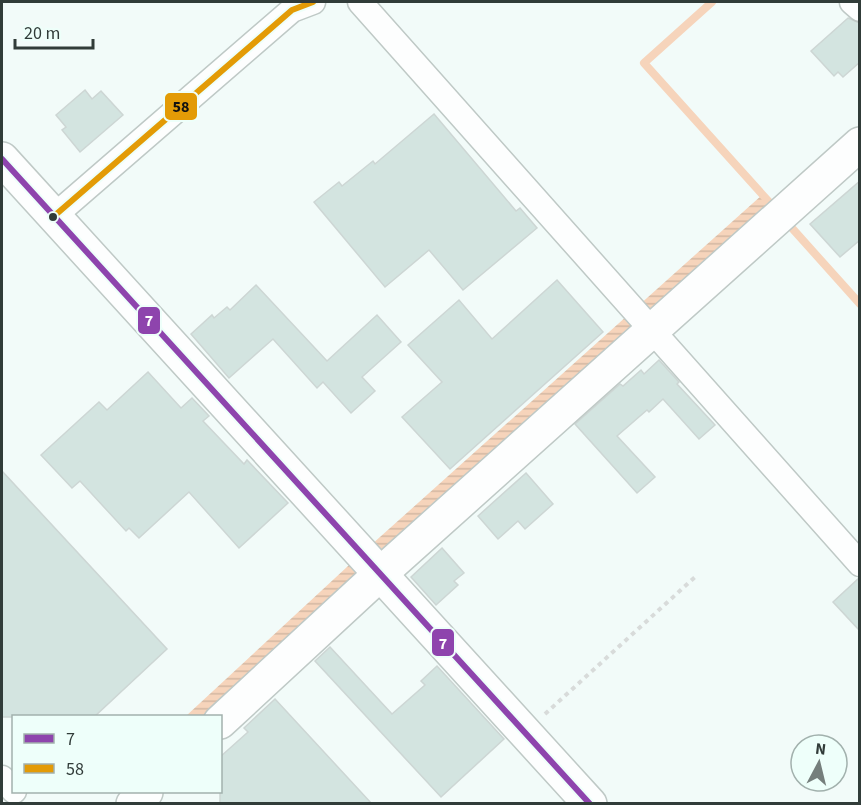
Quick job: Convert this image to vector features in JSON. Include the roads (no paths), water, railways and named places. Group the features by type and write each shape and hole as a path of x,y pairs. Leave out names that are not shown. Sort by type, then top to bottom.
{"street":[{"path":"360,2 860,564"},
{"path":"852,2 860,9"},
{"path":"53,217 301,4"},
{"path":"222,720 370,564 642,320 860,144"},
{"path":"2,159 590,804"},
{"path":"133,804 145,793"}],"waterway":[{"path":"712,2 644,63 770,203"},
{"path":"791,227 860,304"}]}
